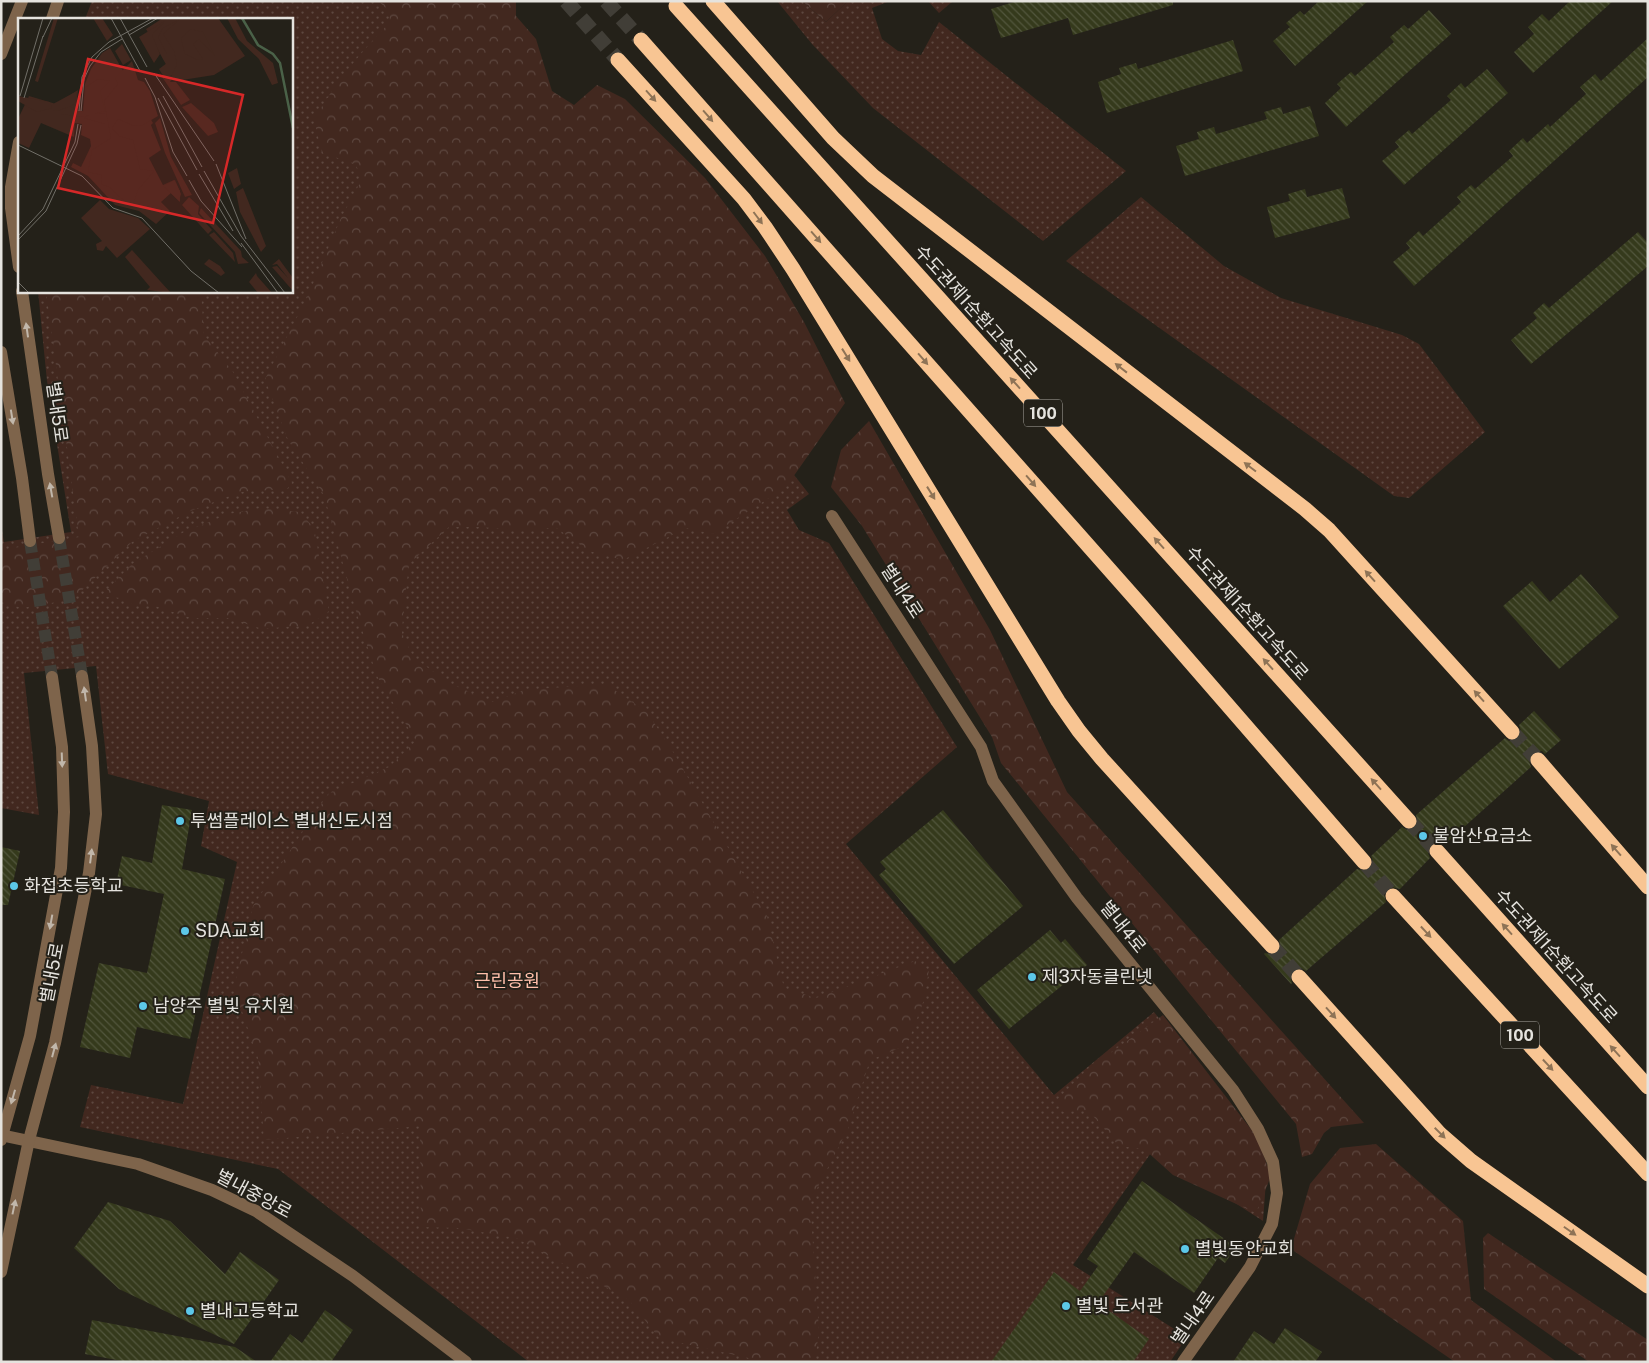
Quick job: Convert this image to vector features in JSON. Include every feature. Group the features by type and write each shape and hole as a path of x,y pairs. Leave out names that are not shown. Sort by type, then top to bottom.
{"highway":[{"path":"713,1 833,138 873,176 1305,509 1329,530 1512,732"},
{"name":"수도권제1순환고속도로","path":"676,6 1409,821"},
{"path":"641,40 1133,596 1364,862"},
{"path":"618,60 744,199 765,227 793,269 1058,701 1079,731 1102,759 1272,946"},
{"path":"1538,760 1648,887"},
{"name":"수도권제1순환고속도로","path":"1437,850 1648,1087"},
{"name":"100","path":"1393,896 1648,1174"},
{"path":"1299,976 1440,1134 1471,1161 1648,1286"}],"street":[{"path":"1,54 22,1"},
{"path":"52,18 58,1"},
{"path":"18,148 11,194 18,259"},
{"name":"별내5로","path":"22,292 59,538"},
{"path":"1,352 22,478 30,540"},
{"name":"별내4로","path":"832,516 981,746 993,781 1076,898 1232,1090 1258,1128 1274,1162 1277,1193 1272,1224 1250,1267 1183,1362"},
{"name":"별내5로","path":"1,1272 29,1140 56,1043 89,873 96,814 92,746 82,676"},
{"name":"별내5로","path":"2,1137 30,1036 61,868 64,812 62,747 52,677"},
{"name":"별내중앙로","path":"2,1137 29,1140 138,1164 212,1190 256,1211 352,1276 461,1358"}],"green space":[{"name":"근린공원","path":"92,1 389,1 619,251 809,494 787,510 799,530 829,543 957,747 846,844 1054,1095 1154,1012 1237,1116 1266,1181 1263,1221 1153,1150 1073,1265 1187,1337 1170,1362 529,1362 278,1169 80,1127 91,1085 183,1104 237,862 201,846 209,801 108,774 96,666 24,673 39,815 1,808 1,525 4,542 71,532 47,381 38,292 292,292 292,18 85,18"},
{"path":"378,1 516,1 516,16 536,39 552,91 574,105 597,85 625,99 705,178 765,256 804,322 845,403 786,487 713,534 686,528 623,560 589,551 555,527 529,531 480,527 449,527 409,564 402,633 413,657 449,683 493,702 524,690 606,684 647,712 675,755 767,916 784,988 816,998 915,961 929,970 924,1000 907,1045 870,1060 848,1129 810,1202 819,1330 815,1362 766,1362 659,1338 629,1300 516,1238 458,1228 421,1227 420,1126 264,1140 258,1058 234,988 253,906 328,794 389,767 416,741 377,676 356,611 324,495 288,440 265,379 307,298 341,218 361,181 356,164 322,153 314,120 349,68 390,22 389,11"},
{"path":"777,1 802,1 826,22 848,1 890,1 872,8 882,39 898,51 921,55 939,22 1126,171 1043,241 873,108 812,44"},
{"path":"802,1 848,1 826,22"},
{"path":"928,1 953,1 939,13"},
{"path":"1141,197 1224,266 1281,298 1402,335 1419,344 1485,432 1409,498 1394,496 1066,261"},
{"path":"46,292 201,292 204,335 233,372 292,483 287,489 240,492 188,512 132,542 74,598 22,608 1,602 1,550 79,537"},
{"path":"869,421 990,630 1067,792 1364,1123 1331,1127 1324,1133 1312,1154 1302,1157 1296,1124 1001,763 992,737 862,526 831,487 841,450"},
{"path":"261,508 300,512 314,528 329,612 308,625 262,629 229,618 191,618 155,606 136,606 120,598 101,596 132,564 184,532 229,514"},
{"path":"1163,1015 1257,1137 1271,1176 1256,1213 1173,1175 1144,1149 1119,1146 1088,1110 1063,1112 1057,1100 1087,1070"},
{"path":"1376,1144 1463,1221 1471,1300 1557,1362 1455,1362 1291,1249 1310,1184 1340,1148"},
{"path":"1488,1233 1648,1340 1648,1362 1589,1362 1484,1289 1483,1238"}],"building":[{"path":"1017,1 1173,1 1173,5 1073,35 1068,18 1001,38 991,9"},
{"path":"1319,1 1368,1 1295,66 1273,41 1290,27 1286,23 1300,11 1304,15"},
{"path":"1570,1 1613,1 1533,73 1514,52 1534,34 1528,27 1542,14 1549,21"},
{"path":"1429,10 1451,34 1346,127 1325,103 1341,88 1337,84 1351,72 1355,76 1394,42 1390,37 1404,25 1408,29"},
{"path":"1648,38 1648,77 1414,286 1393,262 1410,248 1406,243 1419,231 1423,236 1461,202 1457,197 1471,185 1475,189 1513,156 1509,151 1523,138 1527,143 1548,124 1550,127 1586,94 1580,87 1595,74 1601,81"},
{"path":"1233,40 1243,71 1107,113 1098,82 1121,74 1119,68 1136,63 1138,69"},
{"path":"1487,69 1508,93 1404,185 1382,161 1399,147 1395,142 1409,130 1412,134 1451,100 1447,96 1461,83 1465,88"},
{"path":"1310,106 1319,136 1185,176 1176,146 1199,139 1197,132 1214,127 1216,134 1267,119 1264,112 1281,107 1283,114"},
{"path":"1342,188 1350,218 1275,238 1267,207 1290,201 1288,194 1305,189 1307,197"},
{"path":"1638,232 1648,243 1648,266 1531,364 1511,340 1537,318 1533,313 1544,303 1549,308"},
{"path":"1581,574 1619,617 1559,669 1503,606 1532,581 1550,602"},
{"name":"불암산요금소","path":"1534,711 1561,740 1545,754 1542,751 1532,753 1529,761 1531,767 1444,845 1439,842 1431,844 1428,849 1430,858 1400,889 1391,887 1387,889 1384,894 1386,902 1306,971 1301,968 1293,970 1290,975 1291,984 1264,954 1274,955 1278,953 1281,948 1279,940 1357,869 1365,871 1370,869 1373,861 1371,856 1402,827 1407,830 1415,828 1418,823 1416,815 1505,738 1509,741 1519,739 1521,731 1519,725"},
{"path":"162,805 192,810 182,869 225,879 190,1039 137,1027 130,1058 80,1047 99,963 147,973 164,894 116,884 122,856 152,863"},
{"path":"943,810 1023,906 954,964 879,875 886,869 880,862"},
{"path":"1,847 20,851 8,905 1,905"},
{"name":"제3자동클린넷","path":"1050,930 1061,943 1065,939 1087,965 1009,1029 977,990"},
{"path":"1142,1181 1236,1247 1225,1263 1218,1258 1194,1293 1134,1252 1098,1303 1149,1339 1133,1362 991,1362 1054,1272 1080,1291 1098,1266 1087,1259"},
{"path":"108,1202 170,1221 225,1274 240,1252 279,1280 234,1344 119,1289 74,1248"},
{"name":"별내고등학교","path":"325,1310 353,1330 331,1362 270,1362 290,1334 302,1343"},
{"path":"92,1320 235,1347 257,1362 127,1362 85,1354"},
{"path":"1285,1328 1322,1352 1315,1362 1233,1362 1254,1331 1274,1344"}],"tunnel":[{"path":"566,1 618,60"},
{"path":"606,1 641,40"},
{"path":"59,538 82,676"},
{"path":"30,541 52,677"},
{"path":"1512,732 1538,760"},
{"path":"1409,821 1437,851"},
{"path":"1364,862 1393,896"},
{"path":"1272,946 1299,977"}],"place":[{"name":"투썸플레이스 별내신도시점","path":"180,821"},
{"name":"불암산요금소","path":"1423,836"},
{"name":"화접초등학교","path":"14,886"},
{"name":"SDA교회","path":"185,931"},
{"name":"제3자동클린넷","path":"1032,977"},
{"name":"남양주 별빛 유치원","path":"143,1006"},
{"name":"별빛동안교회","path":"1185,1249"},
{"name":"별빛 도서관","path":"1066,1306"},
{"name":"별내고등학교","path":"190,1311"}]}
